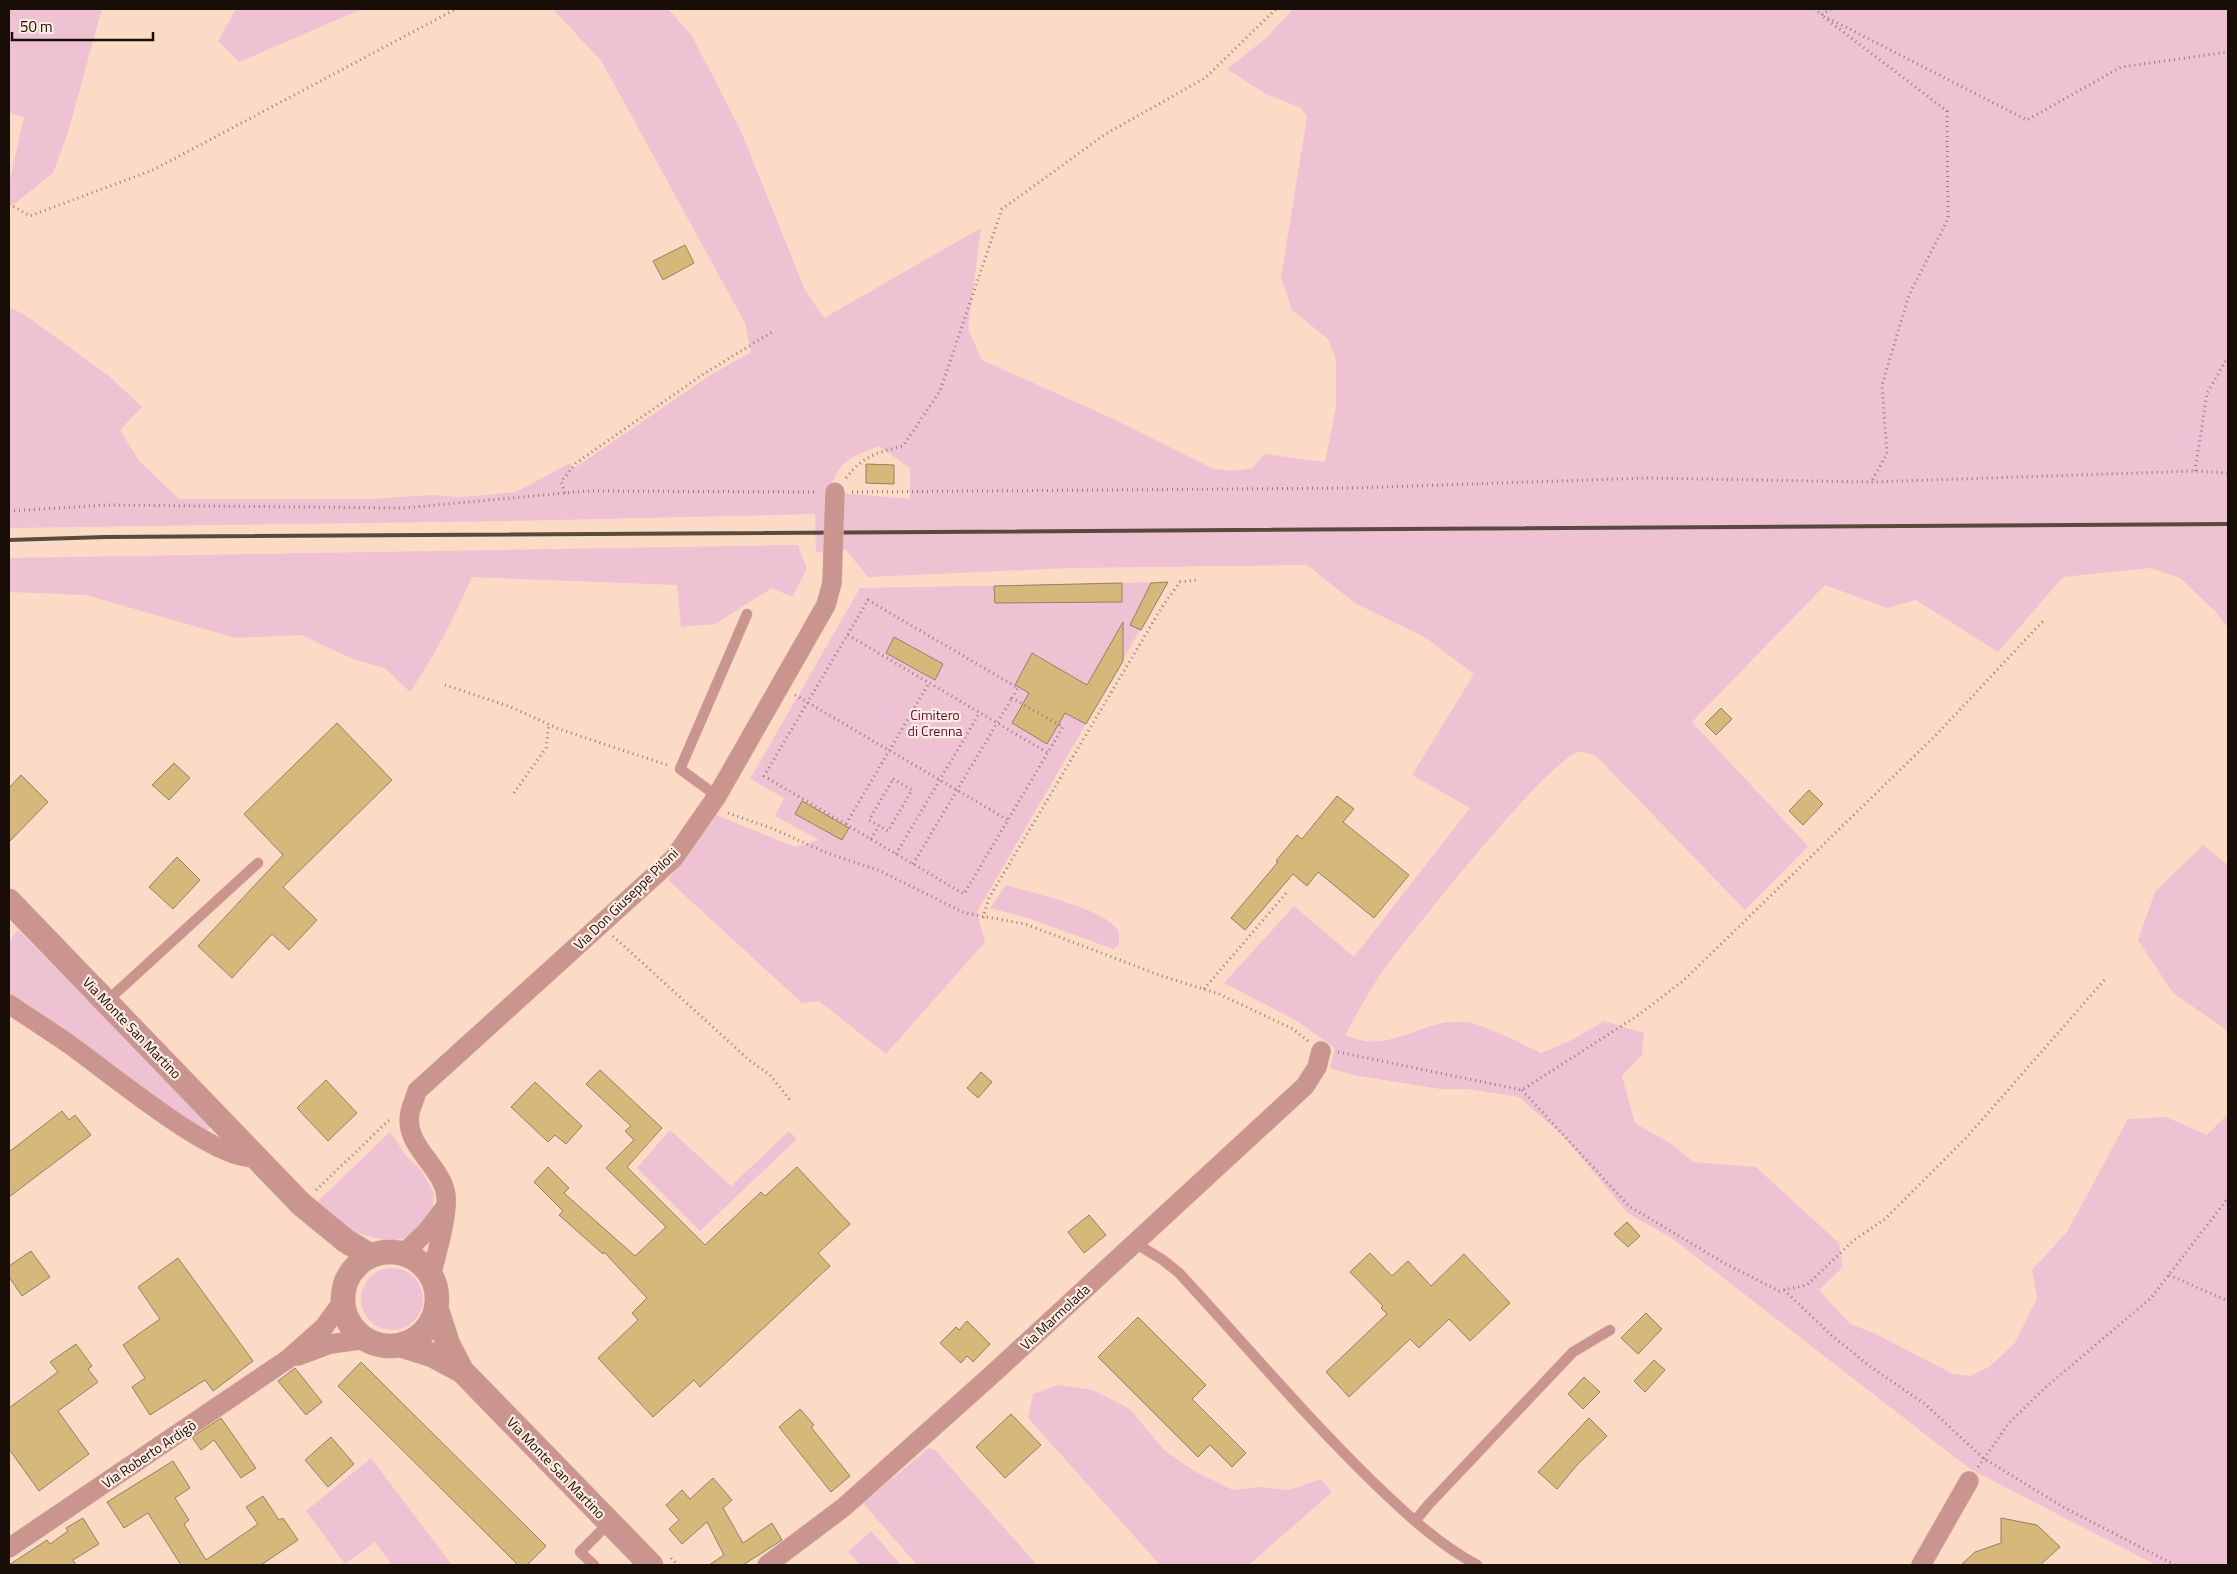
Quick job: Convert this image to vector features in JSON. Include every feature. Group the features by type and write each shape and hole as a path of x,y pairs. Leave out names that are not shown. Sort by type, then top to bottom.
{"street":[{"name":"Via Don Giuseppe Piloni","path":"409,1115 418,1092 674,858 715,799 826,605 832,583 835,492"},
{"name":"Via Monte San Martino","path":"9,901 301,1204 346,1240 371,1256"},
{"path":"9,1004 66,1042 160,1111 208,1142 240,1157 254,1157"},
{"name":"Via Marmolada","path":"767,1565 844,1507 1305,1086 1317,1067 1321,1051"},
{"path":"409,1115 411,1129 416,1141 438,1173 446,1197 431,1276"},
{"name":"Via Monte San Martino","path":"301,1204 338,1253 345,1291"},
{"path":"403,1254 427,1231 445,1207"},
{"path":"387,1252 403,1254 414,1259 431,1276 436,1291 436,1306 432,1320 424,1331 413,1340 400,1345 382,1345 366,1339 354,1329 346,1316 345,1291 353,1271 371,1256 387,1252"},
{"name":"Via Roberto Ardigò","path":"9,1548 288,1360 324,1327 345,1291"},
{"name":"Via Monte San Martino","path":"436,1306 448,1344 462,1371 609,1523 658,1559"},
{"name":"Via Roberto Ardigò","path":"288,1360 330,1344 366,1339"},
{"name":"Via Monte San Martino","path":"400,1345 432,1355 462,1371"},
{"path":"1921,1565 1969,1481"}],"lane":[{"path":"715,799 680,769 747,614"},
{"path":"107,1001 258,863"},
{"path":"1135,1243 1163,1260 1179,1273 1337,1448 1415,1521 1455,1553 1477,1565"},
{"path":"1415,1521 1573,1352 1610,1330"},
{"path":"594,1565 580,1552 609,1523"}],"path":[{"path":"9,204 30,216 153,170 456,9"},
{"path":"835,492 853,469 874,453 903,446 940,391 1002,209 1104,135 1205,78 1276,9"},
{"path":"1814,9 1947,112 1948,219 1909,296 1882,385 1887,454 1871,482"},
{"path":"1821,15 1831,9"},
{"path":"1821,15 2027,120 2121,68 2228,52"},
{"path":"565,492 561,482 576,463 702,375 772,332"},
{"path":"2195,471 2207,393 2228,357"},
{"path":"9,511 107,505 404,508 586,491 835,492 1354,488 1647,478 1871,482 2195,471 2228,472"},
{"path":"983,918 990,898 1162,607 1180,582 1198,580"},
{"path":"913,864 956,790 1018,688 868,600 764,776 846,824 896,854 913,864 964,894 1063,727 1012,698"},
{"path":"1522,1090 1637,1016 1683,981 1937,734 2043,621"},
{"path":"847,635 1048,753"},
{"path":"846,824 929,683"},
{"path":"445,685 511,708 549,724 680,769"},
{"path":"780,686 1008,820"},
{"path":"896,854 980,712"},
{"path":"514,793 546,748 549,724"},
{"path":"893,779 912,790 888,831 879,826 869,820 893,779"},
{"path":"715,799 730,814 878,870 965,913 983,918 1025,924 1162,976 1219,994 1293,1029 1321,1051 1330,1050 1522,1090 1629,1206 1724,1263 1779,1290 1807,1285 1854,1240 1884,1220 1966,1138 2107,977"},
{"path":"871,839 879,826"},
{"path":"1204,989 1288,891"},
{"path":"600,925 749,1060 770,1075 790,1100"},
{"path":"301,1204 388,1121 409,1115"},
{"path":"1969,1481 1983,1458 2009,1423 2045,1388 2151,1298 2228,1198"},
{"path":"2169,1275 2228,1301"},
{"path":"1784,1290 1830,1334 1872,1368 1925,1404 1983,1458 2062,1507 2175,1565"},
{"path":"658,1559 678,1565"}],"green space":[{"path":"9,9 102,9 68,132 53,173 9,208 9,184 24,117 9,113"},
{"path":"236,9 362,9 239,62 218,41"},
{"path":"553,9 668,9 692,36 740,129 805,290 824,318 981,228 968,329 982,360 1107,416 1214,469 1233,471 1253,468 1264,454 1325,462 1336,407 1336,360 1328,339 1292,310 1281,277 1307,117 1301,108 1266,94 1227,69 1265,39 1293,9 2228,9 2228,628 2215,611 2180,578 2150,568 2063,577 1998,652 1916,600 1887,608 1825,585 1692,722 1808,846 1745,910 1595,755 1580,752 1564,761 1540,783 1479,851 1382,972 1345,1035 1362,1040 1377,1041 1391,1039 1432,1026 1463,1022 1491,1030 1541,1053 1572,1040 1604,1021 1644,1033 1642,1055 1622,1076 1635,1123 1673,1145 1693,1162 1756,1167 1839,1243 1843,1267 1819,1290 1850,1324 1874,1333 1953,1374 1970,1376 1989,1367 2015,1343 2037,1298 2032,1270 2067,1232 2128,1119 2166,1117 2207,1135 2228,1114 2228,1565 2156,1565 1970,1469 1673,1239 1628,1213 1563,1136 1519,1097 1468,1089 1440,1089 1353,1075 1330,1068 1335,1048 1297,1021 1224,983 1294,906 1354,957 1470,808 1412,775 1474,674 1426,638 1355,603 1307,565 1070,568 868,577 846,550 816,552 815,514 511,521 9,528 9,308 22,313 109,376 142,407 120,430 139,461 179,499 370,499 432,495 458,497 516,492 570,463 573,469 709,376 751,352 745,323 602,62","holes":["879,446 910,468 910,499 829,492 837,473 847,461"]},
{"path":"798,545 807,569 792,597 772,588 715,624 681,627 677,585 472,577 444,636 410,692 385,668 355,660 301,635 236,638 86,595 9,592 9,558"},
{"name":"Cimitero di Crenna","path":"1168,582 977,912 985,942 886,1054 819,1001 802,1003 668,880 716,815 795,847 819,840 775,816 784,798 750,779 860,588"},
{"path":"2203,845 2228,865 2228,1031 2173,993 2138,940 2155,892"},
{"path":"1006,885 1068,903 1102,917 1113,925 1119,933 1119,945 1113,949 1028,918 990,908"},
{"path":"18,930 211,1125 209,1129 203,1131 9,996 9,941"},
{"path":"670,1130 731,1186 789,1131 797,1139 700,1231 637,1168"},
{"path":"390,1132 407,1157 421,1170 434,1193 432,1214 408,1237 389,1241 352,1231 315,1204"},
{"path":"392,1268 404,1271 414,1277 420,1287 423,1299 420,1311 414,1321 404,1327 392,1330 380,1327 370,1321 364,1311 361,1299 364,1287 370,1277 380,1271"},
{"path":"1058,1385 1093,1390 1130,1409 1164,1450 1194,1471 1233,1490 1261,1487 1289,1490 1321,1479 1332,1492 1249,1565 1160,1565 1028,1418 1033,1394"},
{"path":"929,1448 936,1451 1037,1565 917,1565 863,1503"},
{"path":"371,1458 452,1565 392,1565 375,1542 345,1564 306,1511"},
{"path":"871,1531 901,1565 860,1565 848,1552"}],"building":[{"path":"685,245 694,263 663,280 653,261"},
{"path":"866,464 894,465 894,484 866,483"},
{"path":"1168,582 1141,630 1130,625 1151,583"},
{"path":"1122,583 1122,602 995,603 994,586"},
{"path":"1123,622 1123,661 1086,724 1065,713 1047,744 1012,723 1029,693 1015,685 1032,653 1087,685"},
{"path":"894,637 943,664 935,680 886,653"},
{"path":"1721,708 1732,719 1716,735 1705,724"},
{"path":"337,723 392,780 283,887 317,920 289,950 272,934 232,978 198,946 283,855 244,814"},
{"path":"174,763 190,778 169,800 152,785"},
{"path":"21,775 48,802 9,842 9,788"},
{"path":"1809,790 1823,804 1803,825 1789,811"},
{"path":"1337,796 1354,809 1343,822 1409,875 1374,918 1318,872 1307,886 1293,874 1245,930 1231,918 1278,862 1276,861 1297,835 1302,839"},
{"path":"802,801 849,828 842,840 795,814"},
{"path":"177,857 200,880 173,909 149,887"},
{"path":"600,1070 662,1128 627,1167 705,1245 761,1192 765,1196 797,1167 850,1224 818,1253 830,1266 700,1387 694,1380 653,1417 598,1358 638,1320 632,1313 647,1298 604,1252 603,1254 559,1215 563,1211 534,1182 548,1167 569,1188 564,1193 635,1256 666,1227 606,1168 634,1140 625,1131 631,1126 586,1084"},
{"path":"981,1072 992,1082 978,1098 967,1088"},
{"path":"326,1080 357,1113 328,1141 297,1108"},
{"path":"535,1082 582,1126 566,1144 555,1135 548,1142 511,1107"},
{"path":"62,1111 69,1120 75,1115 91,1135 9,1197 9,1152"},
{"path":"1089,1215 1106,1235 1084,1253 1068,1232"},
{"path":"1627,1222 1640,1236 1628,1247 1614,1234"},
{"path":"31,1251 50,1277 22,1296 9,1277 9,1266"},
{"path":"1370,1253 1392,1276 1408,1261 1431,1286 1464,1254 1510,1303 1470,1341 1449,1319 1419,1348 1410,1339 1349,1397 1326,1372 1387,1314 1381,1308 1383,1306 1350,1272"},
{"path":"178,1258 253,1361 213,1391 205,1380 150,1415 132,1387 145,1378 123,1345 160,1319 138,1287"},
{"path":"1646,1313 1662,1329 1638,1354 1621,1338"},
{"path":"1138,1317 1206,1385 1192,1399 1246,1453 1232,1467 1210,1445 1198,1457 1098,1357"},
{"path":"967,1321 990,1344 973,1362 967,1356 961,1363 940,1343 956,1327 959,1330"},
{"path":"76,1344 92,1366 88,1369 98,1382 58,1411 89,1454 39,1491 9,1449 9,1408 58,1372 50,1362"},
{"path":"1654,1360 1665,1370 1645,1392 1634,1381"},
{"path":"361,1362 546,1546 527,1565 518,1565 338,1386"},
{"path":"295,1368 322,1402 306,1415 278,1381"},
{"path":"1584,1377 1600,1392 1583,1409 1568,1394"},
{"path":"800,1409 814,1425 811,1427 850,1476 831,1492 779,1427"},
{"path":"1011,1414 1041,1445 1005,1478 976,1447"},
{"path":"221,1418 256,1468 241,1478 214,1440 201,1450 192,1437"},
{"path":"1589,1418 1607,1436 1577,1465 1557,1489 1538,1472"},
{"path":"331,1437 354,1464 328,1487 305,1460"},
{"path":"173,1461 190,1488 175,1498 189,1520 184,1524 206,1560 258,1524 246,1507 263,1496 279,1520 283,1518 298,1540 261,1565 181,1565 148,1513 124,1528 107,1502"},
{"path":"713,1478 732,1500 723,1508 743,1543 772,1523 782,1540 743,1565 709,1565 724,1555 707,1522 682,1544 669,1529 679,1520 666,1505 682,1490 690,1499"},
{"path":"83,1518 99,1544 73,1560 76,1565 9,1565 47,1540 50,1544 68,1531 66,1528"},
{"path":"2001,1518 2037,1525 2060,1547 2040,1565 1961,1565 1975,1552 2001,1543"}],"railway":[{"path":"9,540 105,537 2228,524"}]}
